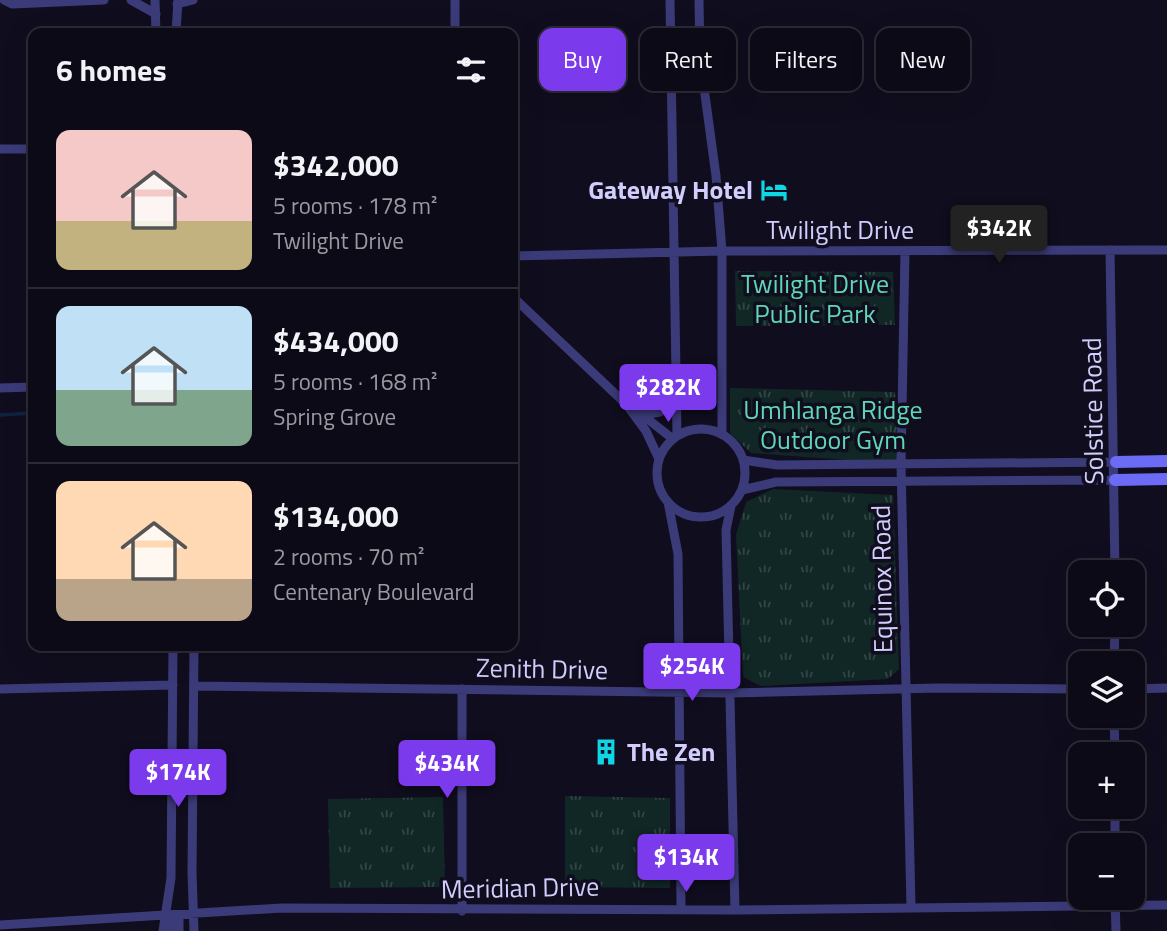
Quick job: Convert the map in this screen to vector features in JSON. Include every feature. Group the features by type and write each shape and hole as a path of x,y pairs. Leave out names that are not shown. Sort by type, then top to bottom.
{"street":[{"path":"4,0 12,4 104,0"},
{"path":"131,0 156,14"},
{"path":"155,0 156,28"},
{"path":"176,28 178,2 193,0"},
{"path":"455,0 455,28"},
{"path":"670,0 675,438"},
{"path":"699,0 700,58 716,176 722,251 722,434"},
{"path":"0,149 28,149"},
{"name":"Solstice Road","path":"1110,250 1116,462 1115,560"},
{"name":"Twilight Drive","path":"518,256 722,251 1167,250"},
{"name":"Equinox Road","path":"905,251 901,482 911,907"},
{"path":"518,303 626,404 675,438"},
{"path":"0,388 28,387"},
{"path":"643,415 660,412 674,396"},
{"path":"626,404 646,431 659,459"},
{"path":"731,506 705,517 678,511 668,502 660,489 657,474 659,459 675,438 698,429 722,434 738,449 745,475 742,490 731,506 726,530 735,910"},
{"path":"743,460 777,465 1167,461"},
{"path":"742,490 776,482 1167,479"},
{"path":"668,502 678,554 677,692 681,909"},
{"path":"170,931 173,651"},
{"path":"194,651 194,931"},
{"path":"0,689 173,685"},
{"name":"Zenith Drive","path":"195,686 730,693 906,688 1068,689"},
{"path":"1145,689 1167,688"},
{"path":"462,689 462,911"},
{"name":"Meridian Drive","path":"0,925 282,908 462,911 735,910 1068,903"},
{"name":"Meridian Drive","path":"1145,904 1167,905"},
{"path":"1115,910 1116,931"},
{"path":"163,931 171,915"},
{"path":"171,915 179,931"}],"green space":[{"name":"Twilight Drive Public Park","path":"735,271 893,272 895,325 736,326"},
{"name":"Umhlanga Ridge Outdoor Gym","path":"730,388 895,392 901,464 751,453 730,433"},
{"path":"773,489 893,495 899,669 888,679 761,686 743,677 736,535 746,502"},
{"path":"565,796 670,798 670,888 565,887"},
{"path":"443,797 445,887 330,888 328,799"}],"waterway":[{"path":"0,415 28,413"}],"place":[{"name":"Gateway Hotel","path":"774,190"},
{"name":"The Zen","path":"606,752"}]}
